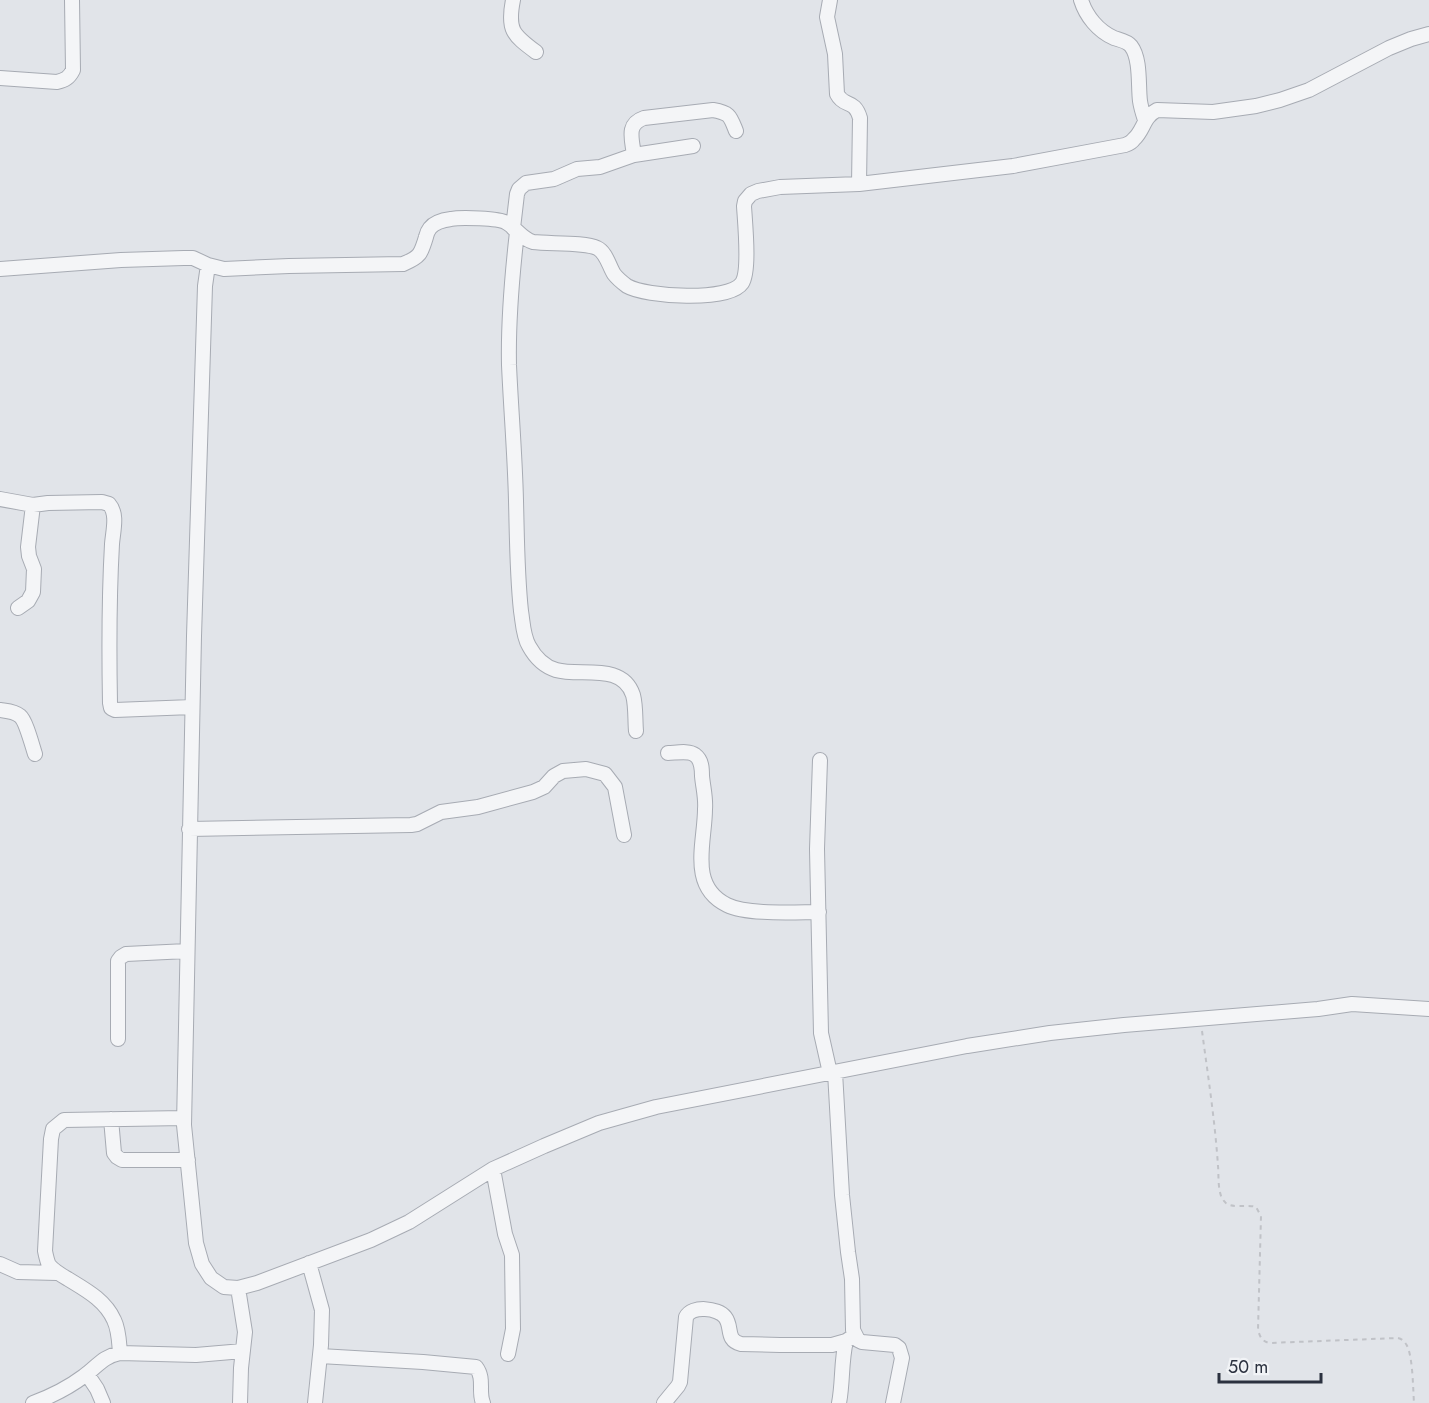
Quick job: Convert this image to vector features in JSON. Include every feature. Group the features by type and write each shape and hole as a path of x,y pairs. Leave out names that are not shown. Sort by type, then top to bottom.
{"street":[{"path":"0,78 57,82 70,77 73,70 72,0"},
{"path":"513,0 510,20 512,27 521,41 536,52"},
{"path":"830,0 827,17 835,54 837,94 840,100 854,105 860,118 859,184"},
{"path":"1081,0 1091,19 1099,28 1131,46 1137,62 1140,101 1145,120"},
{"path":"0,269 184,258 194,258 224,269 403,264 417,258 431,227 440,221 452,218 504,221 526,240 597,248 603,252 615,276 627,286 640,291 666,296 722,294 741,285 745,276 744,206 751,194 758,191 780,187 859,184 1013,166 1125,145 1136,137 1145,120 1157,110 1213,112 1280,100 1309,90 1389,48 1429,34"},
{"path":"634,155 632,127 635,122 644,118 713,110 730,116 736,131"},
{"path":"636,731 633,696 629,687 621,679 608,673 556,670 546,666 528,645 524,632 518,570 509,362 510,291 518,194 519,189 526,183 554,178 577,169 612,164 634,155 693,146"},
{"path":"208,265 205,286 192,707 184,1118 196,1243 202,1264 211,1278 224,1287 238,1288 257,1283 371,1240 410,1222 494,1169 599,1124 656,1107 967,1046 1050,1033 1317,1010 1352,1004 1429,1009"},
{"path":"0,499 33,505 102,502 109,504 114,514 109,633 111,708 115,710 192,707"},
{"path":"18,608 31,597 33,592 33,569 28,547 33,505"},
{"path":"0,710 20,716 35,754"},
{"path":"668,753 695,754 701,766 705,809 702,872 710,890 718,899 737,909 752,911 819,912"},
{"path":"820,760 817,849 821,1033 832,1072 842,1195 852,1279 853,1330 843,1357 839,1403"},
{"path":"189,830 411,825 441,812 478,807 533,792 544,787 554,776 563,771 586,769 605,774 610,778 615,787 624,835"},
{"path":"118,1039 118,961 121,957 126,954 187,951"},
{"path":"120,1353 118,1331 114,1319 106,1308 86,1290 57,1273 50,1266 45,1251 53,1129 63,1120 184,1118"},
{"path":"111,1119 114,1153 117,1157 123,1160 188,1160"},
{"path":"494,1169 505,1234 512,1255 513,1329 508,1354"},
{"path":"309,1263 322,1310 315,1403"},
{"path":"0,1264 18,1272 57,1273"},
{"path":"238,1288 245,1332 240,1403"},
{"path":"664,1403 680,1382 686,1317 691,1311 701,1308 720,1313 727,1319 733,1341 741,1344 824,1345 840,1344 850,1338 862,1342 895,1345 902,1353 902,1359 893,1403"},
{"path":"33,1403 69,1387 100,1361 120,1353 196,1355 243,1351"},
{"path":"320,1356 423,1362 476,1368 482,1378 483,1403"},
{"path":"87,1374 103,1403"}],"path":[{"path":"1201,1019 1220,1193 1229,1206 1251,1205 1256,1207 1261,1216 1258,1330 1260,1336 1269,1343 1398,1338 1408,1346 1414,1403"}]}
